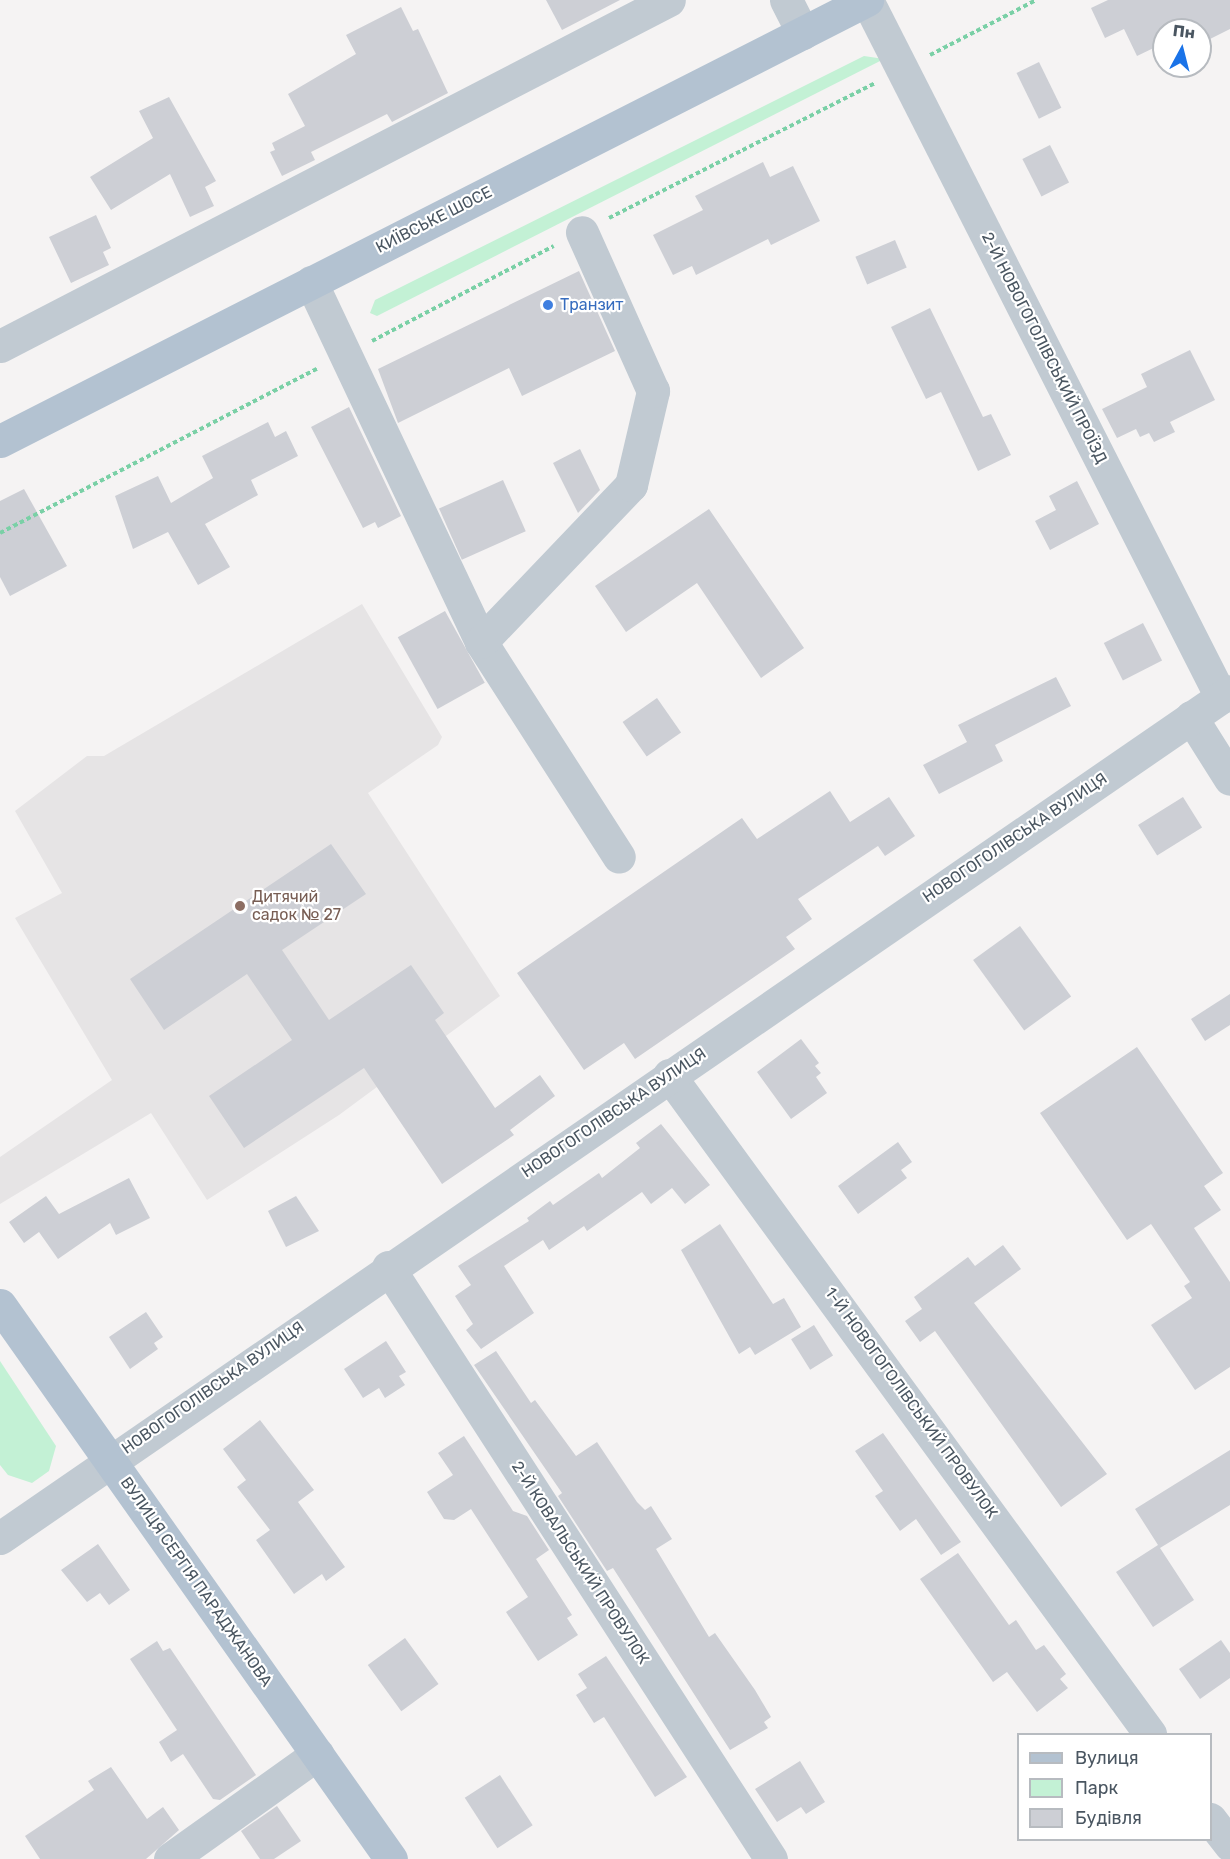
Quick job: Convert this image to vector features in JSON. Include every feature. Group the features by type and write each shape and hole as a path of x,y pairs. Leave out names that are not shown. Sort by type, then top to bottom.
{"main road":[{"name":"КИЇВСЬКЕ ШОСЕ","path":"0,441 867,0"},
{"name":"ВУЛИЦЯ СЕРГІЯ ПАРАДЖАНОВА","path":"0,1305 391,1859"}],"street":[{"path":"0,346 669,0"},
{"path":"786,0 803,33"},
{"name":"2-Й НОВОГОГОЛІВСЬКИЙ ПРОЇЗД","path":"867,0 1226,694"},
{"path":"481,642 631,485 653,391 582,232"},
{"path":"312,282 348,353 481,642 619,857"},
{"name":"НОВОГОГОЛІВСЬКА ВУЛИЦЯ","path":"2,1534 1226,694"},
{"path":"1191,717 1230,779"},
{"name":"1-Й НОВОГОГОЛІВСЬКИЙ ПРОВУЛОК","path":"669,1075 1149,1733"},
{"name":"2-Й КОВАЛЬСЬКИЙ ПРОВУЛОК","path":"388,1267 771,1859"},
{"path":"170,1859 317,1754"},
{"path":"1212,1821 1230,1845"}],"path":[{"path":"0,533 1036,0"}],"shaded area":[{"name":"Дитячий садок № 27","path":"362,604 442,737 438,745 368,793 500,996 339,1115 207,1200 151,1113 0,1204 0,1157 112,1080 15,918 62,893 15,811 87,756 104,756"}],"green space":[{"path":"864,56 884,59 377,316 370,313 375,300"},
{"path":"0,1361 56,1446 49,1471 32,1483 8,1475 0,1465"}],"building":[{"path":"546,0 620,0 562,30"},
{"path":"1108,0 1230,0 1230,29 1212,38 1212,18 1152,18 1152,49 1137,56 1124,29 1105,38 1091,8"},
{"path":"401,7 413,31 418,29 448,93 392,122 387,114 311,152 315,160 282,176 270,152 275,150 272,143 305,126 288,94 356,54 346,35"},
{"path":"1039,62 1061,108 1039,119 1017,73"},
{"path":"169,97 216,181 205,187 214,206 190,217 170,174 111,210 90,177 153,138 139,111"},
{"path":"1050,145 1069,182 1041,196 1022,159"},
{"path":"763,162 770,177 793,166 820,221 771,245 768,239 696,275 692,266 673,275 653,235 703,210 695,196"},
{"path":"96,215 111,248 103,252 109,265 71,283 49,237"},
{"path":"895,240 907,268 867,284 855,257"},
{"path":"579,271 615,351 522,396 509,368 398,423 378,369"},
{"path":"930,308 983,417 991,414 1011,455 978,471 941,392 926,399 891,327"},
{"path":"1190,350 1215,400 1170,422 1175,432 1154,442 1149,433 1140,437 1136,429 1117,438 1102,409 1147,387 1141,374"},
{"path":"349,407 401,516 378,528 375,522 363,528 311,427"},
{"path":"268,422 275,437 286,431 298,456 251,480 258,495 205,524 230,567 198,585 168,532 133,549 115,496 158,476 171,503 213,478 202,456"},
{"path":"580,449 600,490 578,513 553,463"},
{"path":"503,480 526,531 462,560 439,508"},
{"path":"1077,481 1099,524 1050,550 1035,521 1056,510 1049,496"},
{"path":"24,489 67,566 10,596 0,577 0,501"},
{"path":"709,509 804,648 761,678 697,583 626,632 595,586"},
{"path":"445,611 485,683 438,709 398,637"},
{"path":"1143,623 1162,660 1123,680 1104,643"},
{"path":"1056,677 1071,706 995,745 1003,761 939,794 923,765 967,742 958,725"},
{"path":"657,698 681,732 647,756 623,722"},
{"path":"830,791 850,822 889,797 915,836 885,856 878,846 798,899 812,919 786,937 795,949 635,1059 624,1043 584,1070 517,973 742,818 757,839"},
{"path":"1183,797 1202,828 1157,856 1138,825"},
{"path":"331,844 366,894 282,950 329,1020 411,965 444,1013 435,1020 495,1108 540,1075 555,1096 510,1130 514,1135 442,1184 364,1068 244,1148 209,1096 292,1040 247,974 164,1030 130,979"},
{"path":"1020,926 1071,996 1024,1030 973,960"},
{"path":"1230,994 1230,1025 1205,1041 1191,1019"},
{"path":"801,1039 819,1063 815,1066 821,1073 816,1077 827,1093 791,1119 757,1072"},
{"path":"1137,1047 1223,1173 1204,1186 1221,1210 1194,1228 1230,1282 1230,1367 1195,1390 1151,1325 1192,1298 1184,1286 1190,1282 1151,1224 1127,1240 1040,1113"},
{"path":"661,1124 710,1185 685,1204 672,1188 651,1204 642,1192 587,1231 584,1226 549,1250 543,1240 504,1266 534,1313 481,1349 466,1330 473,1324 455,1296 471,1285 458,1266 529,1221 527,1218 550,1201 553,1205 599,1173 602,1178 640,1148 636,1143"},
{"path":"898,1142 912,1162 901,1170 907,1178 858,1214 838,1186"},
{"path":"129,1178 150,1218 116,1235 110,1223 58,1259 39,1232 24,1243 9,1222 46,1196 59,1214"},
{"path":"296,1196 319,1231 286,1247 268,1211"},
{"path":"720,1224 773,1304 784,1298 801,1327 755,1355 750,1347 739,1354 681,1250"},
{"path":"1003,1245 1021,1269 974,1303 1107,1474 1061,1507 935,1331 920,1342 905,1321 922,1309 914,1297 968,1257 975,1266"},
{"path":"146,1312 163,1337 154,1343 158,1349 130,1369 109,1337"},
{"path":"814,1325 833,1356 810,1370 791,1339"},
{"path":"386,1341 406,1372 399,1376 405,1385 385,1398 379,1388 363,1398 344,1369"},
{"path":"496,1351 531,1403 535,1400 576,1456 597,1442 637,1502 645,1510 651,1506 672,1539 656,1549 709,1637 715,1633 755,1690 771,1717 764,1722 768,1728 730,1750 613,1568 607,1571 558,1496 562,1493 474,1365"},
{"path":"260,1420 314,1490 298,1502 345,1567 326,1581 322,1574 294,1594 256,1540 270,1530 237,1487 246,1480 223,1449"},
{"path":"883,1433 961,1542 941,1555 916,1519 900,1531 875,1496 883,1491 855,1451"},
{"path":"464,1436 513,1511 527,1516 549,1550 536,1559 572,1615 567,1618 578,1635 538,1661 506,1612 528,1597 471,1509 454,1520 444,1519 427,1492 453,1475 438,1453"},
{"path":"1230,1450 1230,1505 1160,1548 1194,1600 1153,1627 1116,1572 1158,1545 1135,1509"},
{"path":"98,1544 130,1590 109,1605 100,1593 87,1602 61,1570"},
{"path":"958,1553 1009,1625 1016,1620 1036,1650 1044,1645 1066,1674 1060,1679 1068,1688 1037,1712 1007,1672 993,1682 920,1579"},
{"path":"405,1638 439,1684 401,1711 368,1665"},
{"path":"1221,1640 1230,1653 1230,1678 1200,1699 1179,1669"},
{"path":"157,1641 163,1651 170,1648 256,1775 220,1800 213,1799 183,1754 171,1762 159,1742 177,1730 130,1659"},
{"path":"606,1656 687,1777 655,1797 604,1717 594,1723 576,1695 587,1688 578,1674"},
{"path":"800,1761 825,1802 806,1814 801,1807 777,1822 755,1789"},
{"path":"111,1767 147,1819 163,1807 179,1830 146,1859 40,1859 25,1836 94,1790 88,1781"},
{"path":"500,1775 533,1825 497,1848 465,1798"},
{"path":"277,1806 301,1841 274,1859 260,1859 241,1831"}],"place":[{"name":"Транзит","path":"548,305"},
{"name":"Дитячий садок № 27","path":"240,906"}]}
